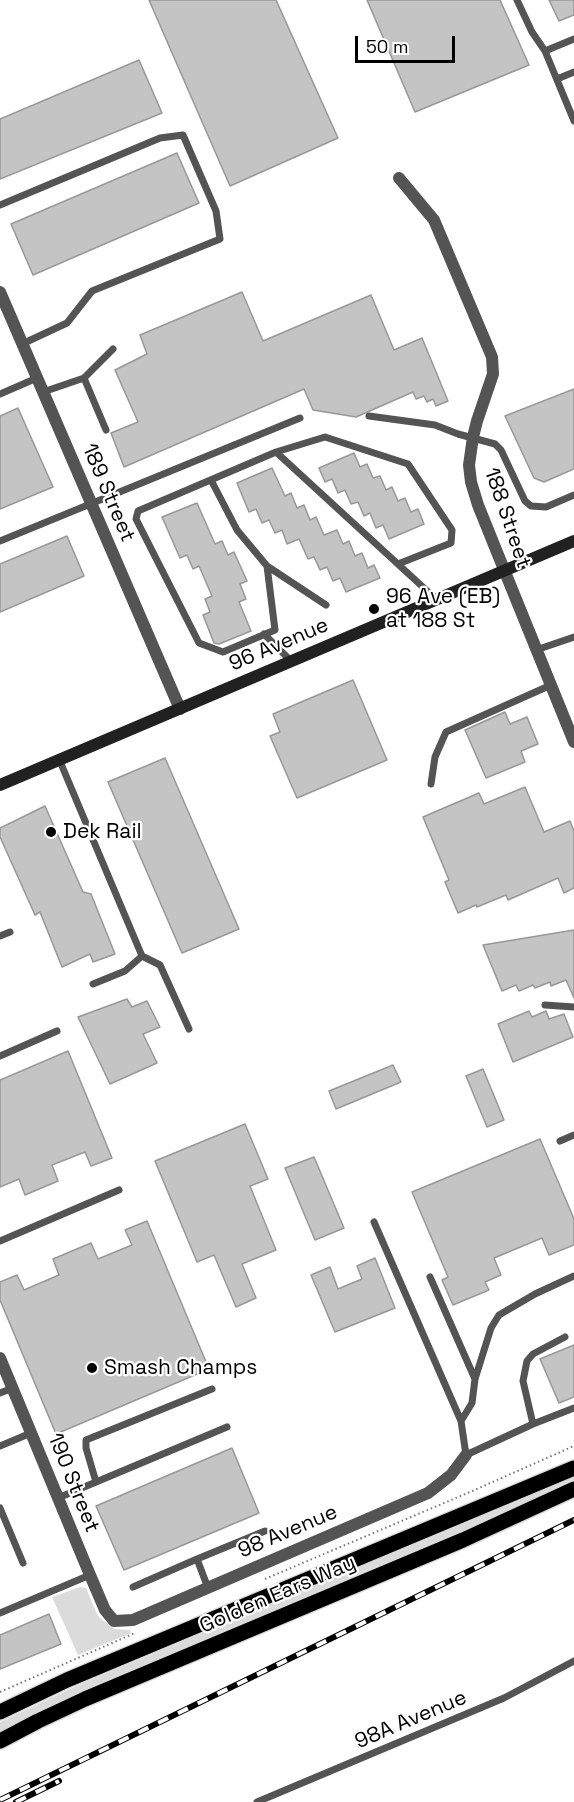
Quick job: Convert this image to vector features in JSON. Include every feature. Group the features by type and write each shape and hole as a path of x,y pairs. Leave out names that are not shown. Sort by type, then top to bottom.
{"main road":[{"name":"96 Avenue","path":"0,785 574,542"},
{"name":"Golden Ears Way","path":"0,1712 68,1680 574,1468"},
{"name":"Golden Ears Way","path":"0,1741 85,1699 463,1540 574,1489"}],"street":[{"name":"188 Street","path":"399,178 434,220 492,357 493,374 473,437 469,465 471,482 478,505 574,742"},
{"name":"189 Street","path":"0,292 180,709"},
{"name":"190 Street","path":"0,1358 105,1610 114,1621"},
{"name":"98 Avenue","path":"114,1621 133,1620 428,1493 452,1475 466,1455"}],"lane":[{"path":"517,0 572,107 574,121"},
{"path":"545,51 574,39"},
{"path":"557,79 574,72"},
{"path":"0,205 160,138 183,135 216,211 220,239 92,291 67,323 22,344"},
{"path":"43,392 84,378 113,349"},
{"path":"0,393 37,378"},
{"path":"84,378 106,430"},
{"path":"369,416 435,425 495,444 501,450 525,501 531,506 546,507 574,495"},
{"path":"0,541 300,418"},
{"path":"267,566 274,630 223,652 199,643 136,519 138,511 276,452 325,437 408,464 452,530 451,543 398,564"},
{"path":"276,452 437,600"},
{"path":"211,480 237,530 267,566 326,605"},
{"path":"264,634 291,661"},
{"path":"536,650 574,637"},
{"path":"431,784 435,757 446,732 550,685"},
{"path":"60,759 142,956 160,965 189,1029"},
{"path":"0,936 10,932"},
{"path":"93,984 125,971 142,956"},
{"path":"545,1005 574,1007"},
{"path":"0,1056 57,1031"},
{"path":"560,1141 574,1135"},
{"path":"0,1241 119,1190"},
{"path":"374,1222 461,1421 466,1455 574,1408"},
{"path":"461,1421 472,1403 475,1379 491,1328 499,1315 535,1294 574,1276"},
{"path":"430,1277 475,1379"},
{"path":"533,1424 524,1382 527,1361 533,1354 565,1337"},
{"path":"0,1394 13,1388"},
{"path":"96,1482 86,1448 86,1440 212,1389"},
{"path":"58,1498 227,1427"},
{"path":"0,1446 32,1433"},
{"path":"0,1508 23,1563"},
{"path":"133,1587 265,1531"},
{"path":"197,1559 208,1588"},
{"path":"0,1613 90,1575"},
{"name":"98A Avenue","path":"257,1802 504,1698 574,1660"}],"path":[{"path":"262,1580 574,1446"},
{"path":"0,1692 142,1630"}],"shaded area":[{"path":"574,1477 574,1480 510,1511 67,1699 0,1733 0,1722 83,1683"},
{"path":"80,1587 86,1588 101,1619 115,1629 130,1630 131,1633 78,1655 52,1597"}],"building":[{"path":"149,0 276,0 338,138 230,186"},
{"path":"367,0 500,0 529,65 415,112"},
{"path":"549,0 574,0 574,15 559,21"},
{"path":"139,60 162,113 0,179 0,119"},
{"path":"177,153 199,203 33,275 11,224"},
{"path":"242,292 263,341 371,295 394,350 422,338 448,401 436,406 433,399 427,402 424,396 416,399 413,392 356,417 313,410 304,389 124,467 111,433 138,422 115,370 147,354 140,335"},
{"path":"574,389 574,469 544,482 534,478 505,416"},
{"path":"18,408 53,487 0,509 0,416"},
{"path":"354,453 360,467 367,464 373,478 380,476 386,490 392,487 398,501 405,498 411,512 418,509 424,524 389,539 383,525 376,528 370,513 364,516 358,502 351,504 345,490 338,493 332,479 325,482 319,468"},
{"path":"272,468 285,496 291,493 297,508 304,505 310,520 316,517 324,535 337,530 343,544 349,541 355,556 362,553 368,568 374,565 380,578 346,592 340,578 333,581 327,567 320,570 314,557 308,559 299,539 287,544 282,530 275,533 269,520 262,523 256,509 249,512 237,483"},
{"path":"197,503 215,544 222,541 228,555 234,552 247,581 240,584 246,599 239,602 251,631 219,644 214,643 203,615 210,612 205,599 212,596 199,566 193,569 187,555 180,558 162,517"},
{"path":"67,536 84,576 0,612 0,564"},
{"path":"353,680 387,760 297,798 270,736 280,732 273,714"},
{"path":"505,712 510,724 527,717 538,744 521,751 525,762 486,778 465,730"},
{"path":"165,758 239,929 182,953 108,782"},
{"path":"525,787 544,832 570,821 574,831 574,888 564,893 558,878 508,900 506,895 458,913 445,882 449,880 423,817 479,793 484,804"},
{"path":"45,806 83,892 91,894 115,954 93,962 90,954 62,967 40,912 35,915 0,837 0,828"},
{"path":"574,930 574,998 566,980 551,986 550,982 535,988 533,985 519,991 516,985 502,991 483,945"},
{"path":"127,999 132,1007 147,1001 160,1027 143,1034 157,1063 110,1084 78,1017"},
{"path":"529,1011 532,1017 546,1011 549,1019 564,1014 573,1037 513,1062 498,1024"},
{"path":"68,1051 112,1158 91,1166 85,1152 52,1165 58,1181 25,1195 19,1179 0,1187 0,1080"},
{"path":"393,1065 401,1082 336,1109 329,1091"},
{"path":"483,1069 504,1120 487,1127 466,1076"},
{"path":"245,1124 268,1179 250,1186 276,1250 242,1264 256,1298 236,1307 214,1255 197,1262 155,1161"},
{"path":"540,1139 574,1219 574,1245 549,1255 542,1238 494,1258 501,1275 485,1282 489,1290 453,1305 442,1280 448,1277 412,1192"},
{"path":"314,1157 344,1228 315,1240 285,1168"},
{"path":"147,1221 209,1369 56,1434 0,1300 0,1282 17,1275 24,1290 59,1275 53,1259 91,1243 98,1259 132,1245 125,1230"},
{"path":"375,1258 395,1308 335,1332 311,1275 330,1267 338,1289 362,1279 357,1266"},
{"path":"574,1345 574,1397 559,1403 540,1359"},
{"path":"232,1448 259,1513 124,1570 96,1506"},
{"path":"49,1614 61,1644 0,1669 0,1635"}],"railway":[{"path":"0,1800 574,1520"},
{"path":"16,1802 59,1781"}],"place":[{"name":"96 Ave (EB) at 188 St","path":"374,609"},
{"name":"Dek Rail","path":"51,832"},
{"name":"Smash Champs","path":"92,1368"}]}
